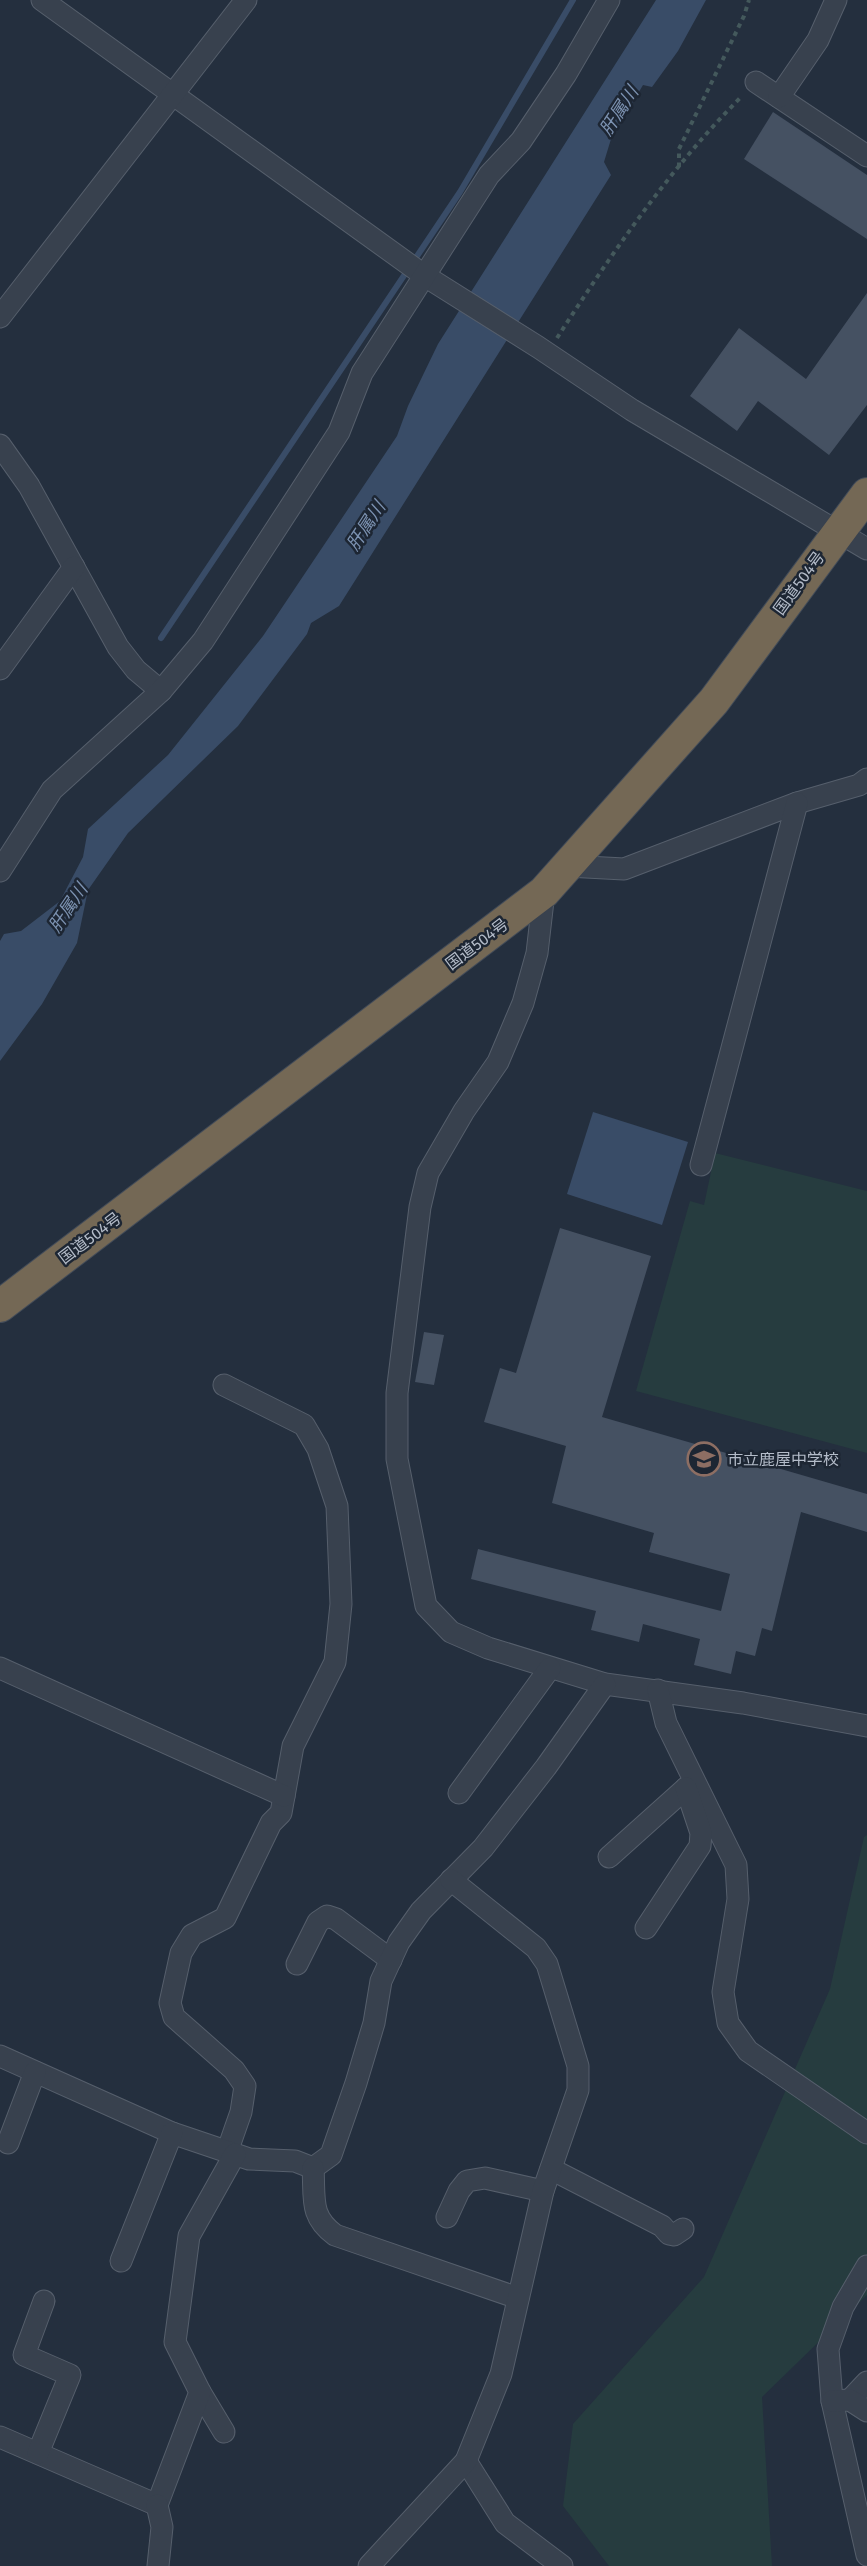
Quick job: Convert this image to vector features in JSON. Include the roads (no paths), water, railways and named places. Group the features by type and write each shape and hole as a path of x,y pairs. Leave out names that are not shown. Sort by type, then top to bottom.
{"highway":[{"name":"国道504号","path":"0,1306 544,892 714,701 867,494"}],"street":[{"path":"42,0 434,281 632,410 867,549"},
{"path":"0,316 246,0"},
{"path":"0,871 52,790 161,691 203,641 339,432 362,373 434,281 489,175 520,141 566,74 609,0"},
{"path":"779,98 818,40 836,0"},
{"path":"756,82 865,149"},
{"path":"0,445 29,486 118,648 136,670 161,691"},
{"path":"0,669 74,567"},
{"path":"567,866 624,869 796,803 859,785 867,779"},
{"path":"701,1165 796,803"},
{"path":"544,892 537,953 523,1003 498,1062 464,1111 428,1173 420,1207 397,1393 397,1459 426,1606 452,1632 488,1648 605,1684 743,1703 867,1726"},
{"path":"224,1385 304,1425 318,1449 337,1506 341,1604 335,1662 293,1746 281,1813 271,1823 225,1918 192,1935 181,1953 170,2003 174,2018 234,2070 245,2086 231,2153 189,2236 175,2342 200,2392 224,2432"},
{"path":"0,1668 284,1796"},
{"path":"459,1793 550,1668"},
{"path":"313,2168 331,2154 374,2023 381,1981 399,1942 421,1911 490,1839 546,1767 605,1684"},
{"path":"646,1928 700,1845 701,1833 688,1782 666,1723 658,1690"},
{"path":"609,1857 688,1782"},
{"path":"688,1782 736,1865 738,1899 723,1992 728,2023 748,2051 867,2133"},
{"path":"369,2566 466,2461 501,2374 543,2191 578,2090 578,2066 547,1964 537,1948 451,1880"},
{"path":"297,1964 318,1922 327,1916 336,1919 391,1960"},
{"path":"0,2056 172,2133 249,2159 295,2161 313,2168"},
{"path":"8,2143 35,2072"},
{"path":"121,2261 172,2133"},
{"path":"313,2168 315,2211 322,2225 335,2235 518,2298"},
{"path":"551,2169 662,2226 669,2234 674,2235 683,2229"},
{"path":"447,2217 459,2191 467,2181 485,2178 543,2191"},
{"path":"867,2266 843,2307 828,2349 850,2404 867,2555"},
{"path":"38,2454 70,2375 24,2355 44,2301"},
{"path":"850,2404 867,2382"},
{"path":"158,2566 162,2527 157,2505 200,2392"},
{"path":"0,2437 157,2505"},
{"path":"466,2461 505,2523 562,2566"}],"water":[{"name":"肝属川","path":"656,0 706,0 678,51 652,87 643,85 611,139 604,162 611,175 339,606 311,623 307,634 238,726 128,833 88,890 77,943 42,1004 0,1061 0,941 4,934 21,931 60,901 83,857 88,829 168,755 263,636 397,436 408,406 438,344"},
{"path":"593,1112 688,1142 662,1225 567,1194"}],"waterway":[{"path":"161,638 460,192 573,0"}],"place":[{"name":"市立鹿屋中学校","path":"704,1459"}]}
